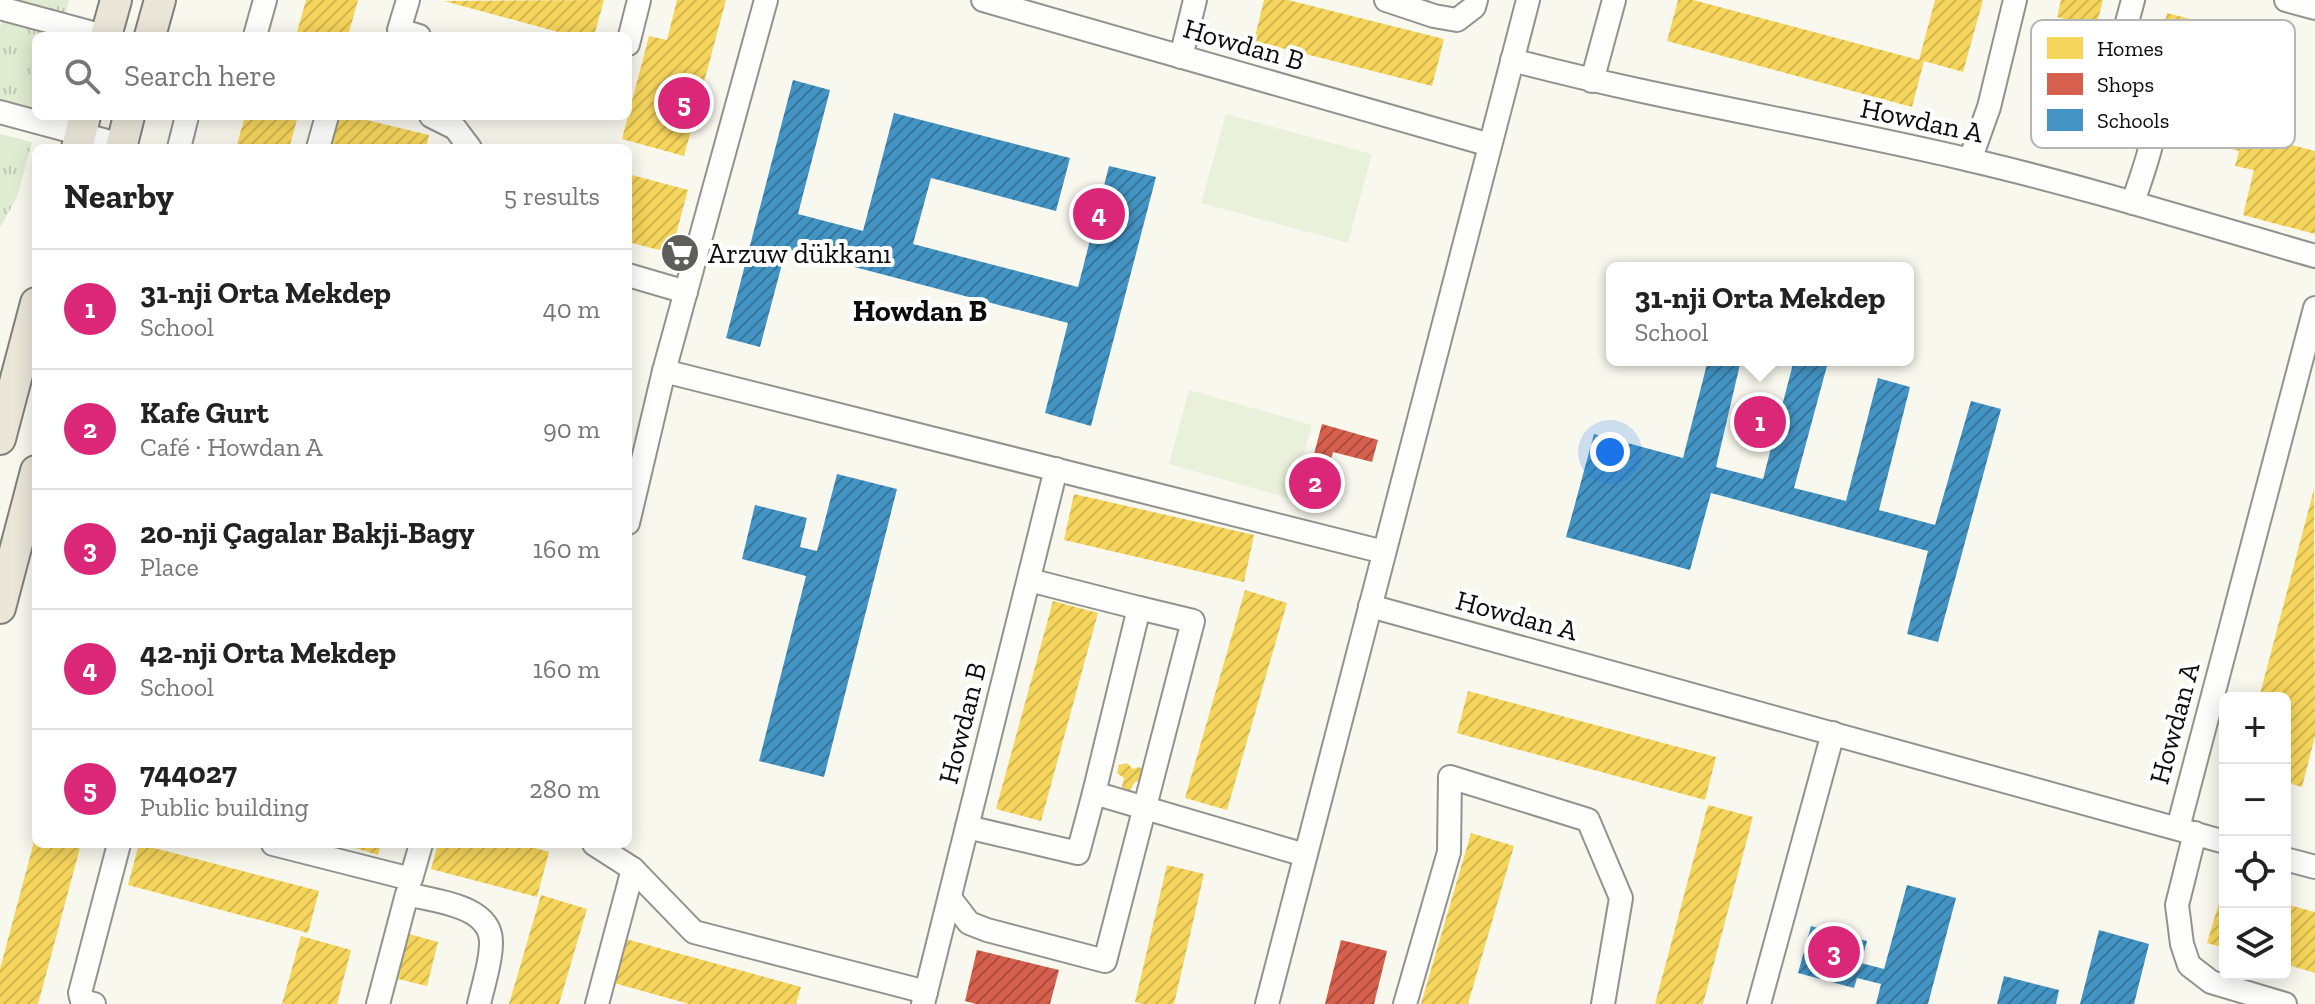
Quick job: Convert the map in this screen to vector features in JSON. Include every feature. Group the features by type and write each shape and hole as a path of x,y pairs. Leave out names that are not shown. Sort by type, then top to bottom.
{"main road":[{"path":"106,32 116,0"},
{"path":"151,32 160,0"},
{"path":"0,439 32,318"},
{"path":"0,608 32,486"}],"street":[{"path":"256,32 265,0"},
{"path":"405,32 408,0"},
{"path":"631,32 639,0"},
{"path":"632,506 664,371 766,0"},
{"name":"Howdan B","path":"983,0 1490,145"},
{"path":"1181,57 1195,0"},
{"path":"1386,0 1457,20 1474,7 1476,0"},
{"path":"1267,1004 1528,0"},
{"path":"1592,81 1614,0"},
{"path":"1970,160 1989,107 2015,0"},
{"path":"2128,20 2133,0"},
{"path":"2286,0 2315,8"},
{"path":"0,8 90,32"},
{"name":"Howdan A","path":"1512,60 1592,81 1970,160 2315,256"},
{"path":"0,112 81,133 124,136"},
{"path":"180,144 186,120"},
{"path":"319,144 326,120"},
{"path":"457,122 468,144"},
{"path":"2133,203 2149,148"},
{"path":"632,276 686,292"},
{"name":"Howdan A","path":"2186,830 2315,308"},
{"path":"664,371 1384,552"},
{"name":"Howdan B","path":"600,848 633,869 694,932 925,998 1056,469"},
{"path":"950,898 969,923 1105,961 1193,621 1029,580"},
{"name":"Howdan A","path":"1370,606 2219,840"},
{"path":"967,827 1078,853 1139,608"},
{"path":"1759,1004 1833,733"},
{"path":"1405,1004 1449,852 1450,777 1588,820 1621,898 1603,1004"},
{"path":"1094,793 1305,855"},
{"path":"2186,830 2177,905 2182,944 2189,965 2211,982 2285,1004"},
{"path":"88,1003 80,993 118,848"},
{"path":"303,848 473,912 487,927 492,941 479,1004"},
{"path":"378,1004 420,848"},
{"path":"2291,861 2315,867"},
{"path":"597,1004 633,869"}],"green space":[{"path":"9,0 69,0 66,14 62,14"},
{"path":"4,17 55,32 32,32 32,107 0,99 0,27"},
{"path":"1226,114 1372,154 1348,243 1201,203"},
{"path":"0,134 32,142 17,197 0,228"},
{"path":"1189,390 1312,425 1291,499 1169,464"}],"building: Homes":[{"path":"306,0 358,0 349,32 297,32"},
{"path":"604,0 595,32 558,32 444,1"},
{"path":"677,0 726,0 684,156 622,139 627,120 632,120 632,101 649,36 667,40"},
{"path":"1264,0 1288,0 1444,39 1432,86 1254,41"},
{"path":"1678,0 1693,0 1919,60 1935,0 1983,0 1963,72 1924,61 1912,107 1667,41"},
{"path":"2061,0 2103,0 2098,20 2057,17"},
{"path":"2167,13 2194,20 2165,20"},
{"path":"244,120 297,120 290,144 237,144"},
{"path":"338,120 367,120 429,135 427,144 332,144"},
{"path":"2295,146 2315,151 2315,234 2243,215 2254,170 2235,166 2239,151 2228,148"},
{"path":"632,175 688,190 671,253 632,243"},
{"path":"2314,489 2315,736 2302,787 2291,784 2291,692 2261,692"},
{"path":"1074,494 1254,535 1244,582 1064,540"},
{"path":"1245,590 1287,603 1227,810 1185,798"},
{"path":"1053,601 1098,613 1041,821 996,809"},
{"path":"1468,691 1716,757 1705,800 1457,733"},
{"path":"1127,763 1133,769 1139,767 1146,772 1144,779 1135,782 1128,793 1122,787 1124,778 1117,773 1119,765"},
{"path":"1708,805 1753,817 1703,1004 1655,1004"},
{"path":"1471,833 1514,846 1468,1004 1421,1004"},
{"path":"32,848 80,848 38,1004 0,1004 0,969"},
{"path":"138,848 154,848 319,891 308,933 128,885"},
{"path":"355,848 380,848 378,855"},
{"path":"437,848 535,848 549,852 537,897 431,869"},
{"path":"1167,865 1204,874 1174,1004 1142,1004 1135,1002"},
{"path":"541,895 587,909 559,1004 509,1004"},
{"path":"2219,903 2219,946 2207,943"},
{"path":"2291,906 2315,912 2315,973 2291,966"},
{"path":"409,934 438,942 427,986 398,979"},
{"path":"301,936 351,950 337,1004 282,1004"},
{"path":"626,939 801,987 796,1004 689,1004 614,983"}],"building: Shops":[{"path":"1322,424 1378,440 1372,462 1333,452 1317,508 1301,503"},
{"path":"1341,940 1387,951 1374,1004 1325,1004"},
{"path":"977,950 1059,970 1050,1004 976,1004 965,1001"}],"building: Schools":[{"path":"793,80 830,90 798,214 863,231 894,113 1070,158 1056,211 931,178 913,244 1078,287 1109,166 1156,177 1091,426 1045,413 1068,323 786,249 760,347 726,338"},
{"path":"1706,366 1740,366 1716,467 1763,479 1792,366 1827,366 1794,488 1846,501 1878,378 1910,387 1879,510 1935,525 1971,401 2001,409 1938,642 1907,634 1928,551 1711,493 1690,570 1566,537 1594,434 1683,458"},
{"path":"837,474 897,489 824,777 759,761 806,576 742,559 755,505 807,518 800,547 817,551"},
{"path":"1907,885 1956,898 1928,1004 1876,1004 1881,984 1857,978 1854,988 1798,973 1811,926 1867,941 1861,963 1884,969"},
{"path":"2099,930 2149,944 2134,1004 2080,1004"},
{"path":"2004,976 2059,990 2056,1004 1997,1004"}],"place":[{"name":"744027","path":"684,103"},
{"name":"42-nji Orta Mekdep","path":"1099,214"},
{"name":"Arzuw dükkanı","path":"680,253"},
{"name":"31-nji Orta Mekdep","path":"1760,422"},
{"name":"Kafe Gurt","path":"1315,483"},
{"name":"20-nji Çagalar Bakji-Bagy","path":"1834,952"}],"district":[{"name":"Howdan B","path":"920,311"}]}
